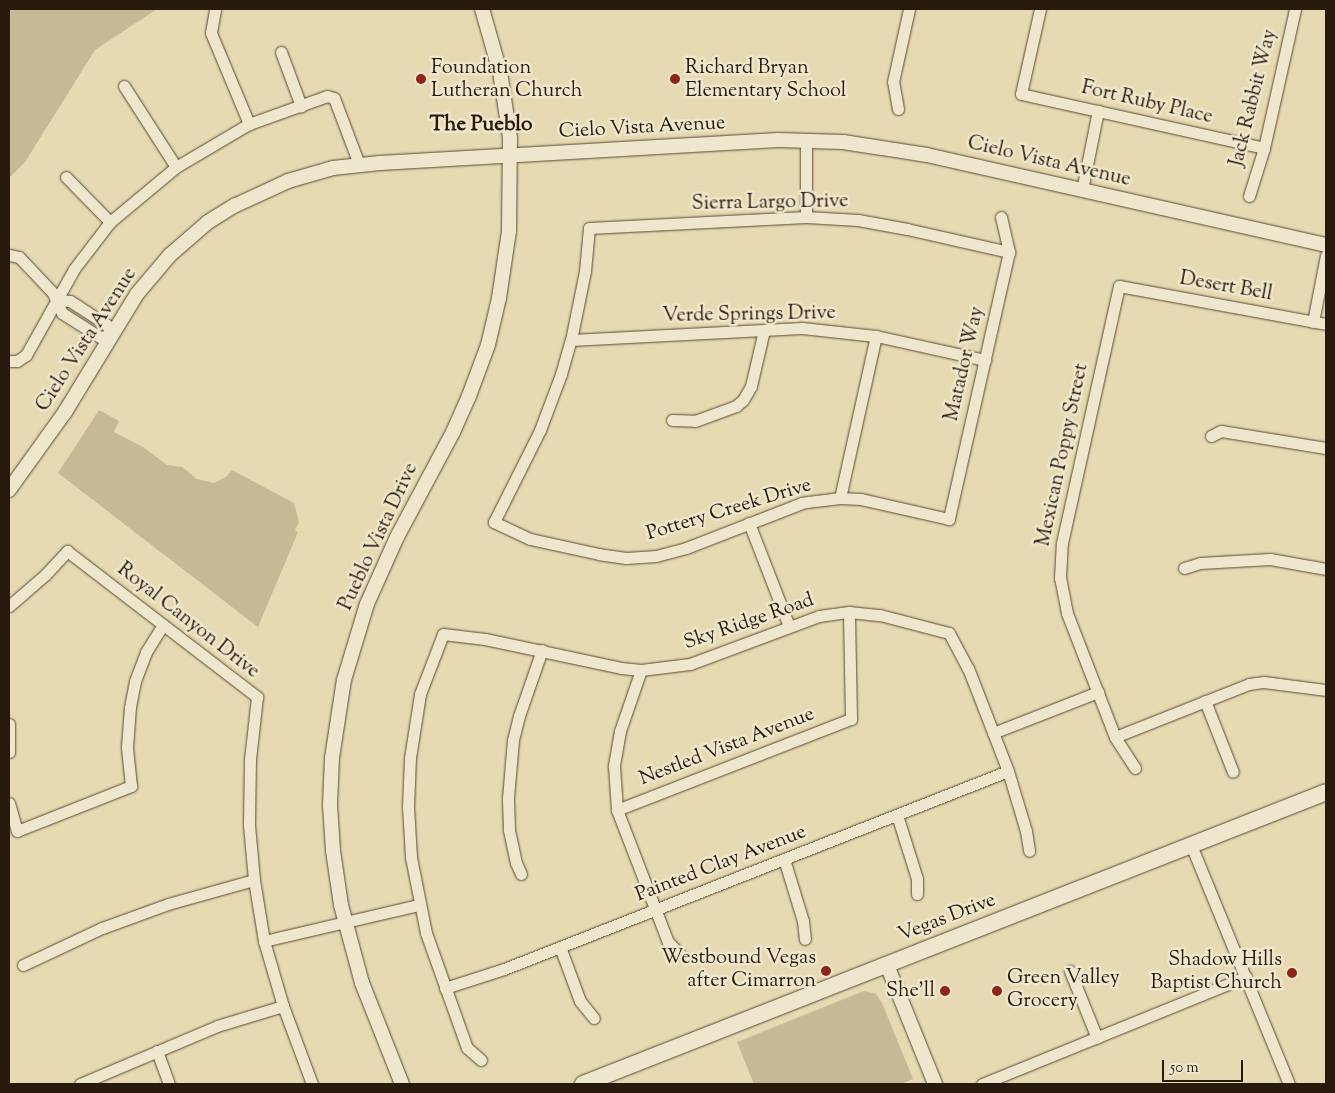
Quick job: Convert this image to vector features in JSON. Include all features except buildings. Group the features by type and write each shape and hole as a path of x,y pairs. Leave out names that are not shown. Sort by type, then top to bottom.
{"main road":[{"name":"Vegas Drive","path":"583,1084 1326,792"}],"street":[{"name":"Pueblo Vista Drive","path":"402,1084 367,996 345,922 333,851 330,789 336,722 344,680 356,634 376,580 454,432 488,346 506,257 511,201 510,155 500,72 482,9"},
{"path":"898,108 893,82 909,9"},
{"name":"Fort Ruby Place","path":"1040,9 1021,94 1264,148"},
{"name":"Jack Rabbit Way","path":"1249,196 1264,148 1294,9"},
{"path":"215,10 211,33 248,124"},
{"path":"281,52 301,106"},
{"path":"124,86 176,167"},
{"path":"13,361 26,355 74,269 110,222 176,167 248,124 327,96 334,98 359,164"},
{"path":"1082,190 1098,111"},
{"name":"Cielo Vista Avenue","path":"9,490 65,412 111,335 149,277 170,255 208,222 234,206 269,188 319,171 359,164 806,140 866,144 927,154 1326,245"},
{"path":"806,140 806,217"},
{"path":"66,177 110,222"},
{"name":"Sierra Largo Drive","path":"571,340 585,271 589,228 806,217 858,220 1009,252"},
{"name":"Matador Way","path":"949,518 1009,252 1001,217"},
{"path":"9,255 19,257 53,293 56,300 62,312 100,336 111,335 107,325 88,312 70,301 56,300"},
{"path":"1313,322 1326,255"},
{"name":"Desert Bell","path":"1118,286 1326,324"},
{"name":"Mexican Poppy Street","path":"1118,286 1062,543 1060,578 1067,613 1115,737 1135,768"},
{"path":"80,324 88,312"},
{"name":"Verde Springs Drive","path":"571,340 802,328 876,336 984,360"},
{"path":"672,420 695,421 736,406 751,386 764,330"},
{"path":"840,498 876,336"},
{"name":"Pottery Creek Drive","path":"571,340 540,430 494,522 530,539 626,558 656,556 686,548 802,503 840,498 862,499 949,518"},
{"path":"1211,436 1222,431 1326,448"},
{"path":"749,523 789,626"},
{"name":"Royal Canyon Drive","path":"9,606 45,575 67,552 257,697 250,759 249,825 254,880 264,941 283,1006 312,1084"},
{"path":"1184,568 1200,563 1270,559 1326,569"},
{"name":"Sky Ridge Road","path":"420,905 411,856 408,817 410,758 420,694 443,634 485,639 622,668 641,670 690,664 819,616 849,612 880,615 949,633 968,668 994,733"},
{"name":"Nestled Vista Avenue","path":"617,810 851,719 849,612"},
{"path":"9,803 17,831 131,786 128,747 130,707 136,681 146,652 163,625"},
{"path":"521,874 516,863 509,829 508,798 513,740 519,716 542,650"},
{"path":"641,670 620,732 614,766 617,810 654,910 668,942 680,954"},
{"path":"1115,737 1250,684 1264,682 1326,690"},
{"path":"1029,850 1026,831 1008,771 994,733 1098,692"},
{"path":"1205,701 1234,772"},
{"path":"9,724 9,752"},
{"name":"Painted Clay Avenue","path":"445,988 560,947 1008,771"},
{"path":"897,814 917,879 917,894"},
{"path":"1191,845 1290,1084"},
{"path":"784,859 803,921 805,939"},
{"path":"22,965 102,928 168,904 254,880"},
{"path":"264,941 420,905 426,933 467,1048 481,1060"},
{"path":"560,947 580,1001 594,1018"},
{"path":"886,965 935,1084"},
{"path":"1070,971 1097,1038"},
{"path":"982,1084 1246,977"},
{"path":"80,1084 217,1026 283,1006"},
{"path":"157,1050 169,1084"}],"shaded area":[{"path":"9,9 157,9 95,50 25,162 9,178"},
{"path":"99,410 119,421 114,432 143,447 167,465 182,467 197,479 214,483 226,477 232,470 294,503 299,522 295,530 298,532 258,627 58,473"},
{"path":"864,991 876,994 882,1003 913,1079 901,1084 754,1084 737,1042"}],"place":[{"name":"Foundation Lutheran Church","path":"421,79"},
{"name":"Richard Bryan Elementary School","path":"675,79"},
{"name":"Westbound Vegas after Cimarron","path":"826,971"},
{"name":"Shadow Hills Baptist Church","path":"1292,973"},
{"name":"She’ll","path":"945,991"},
{"name":"Green Valley Grocery","path":"997,991"}],"district":[{"name":"The Pueblo","path":"481,125"}]}
